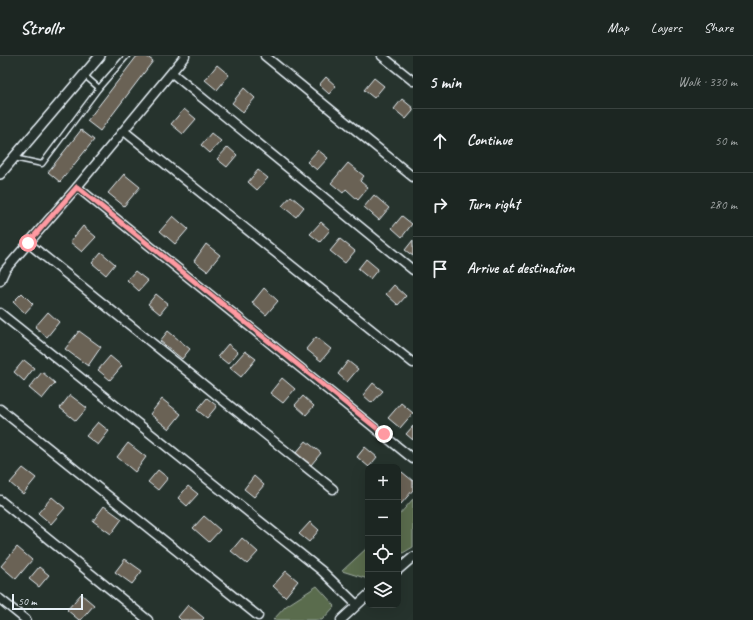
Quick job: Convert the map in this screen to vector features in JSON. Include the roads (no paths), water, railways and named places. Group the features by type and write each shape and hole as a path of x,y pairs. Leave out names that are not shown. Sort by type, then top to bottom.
{"street":[{"path":"0,174 100,56"},
{"path":"0,280 5,270 77,187 185,56"},
{"path":"265,56 413,177"},
{"path":"382,56 413,81"},
{"path":"172,73 413,270"},
{"path":"124,131 413,363"},
{"path":"77,187 413,459"},
{"path":"28,243 333,489"},
{"path":"0,313 322,571 357,605"},
{"path":"0,409 258,616"},
{"path":"0,500 148,620"},
{"path":"401,567 413,557"},
{"path":"340,620 365,598"},
{"path":"0,599 26,620"}],"lane":[{"path":"14,158 42,164 100,88 127,56"},
{"path":"84,75 100,88"}]}
